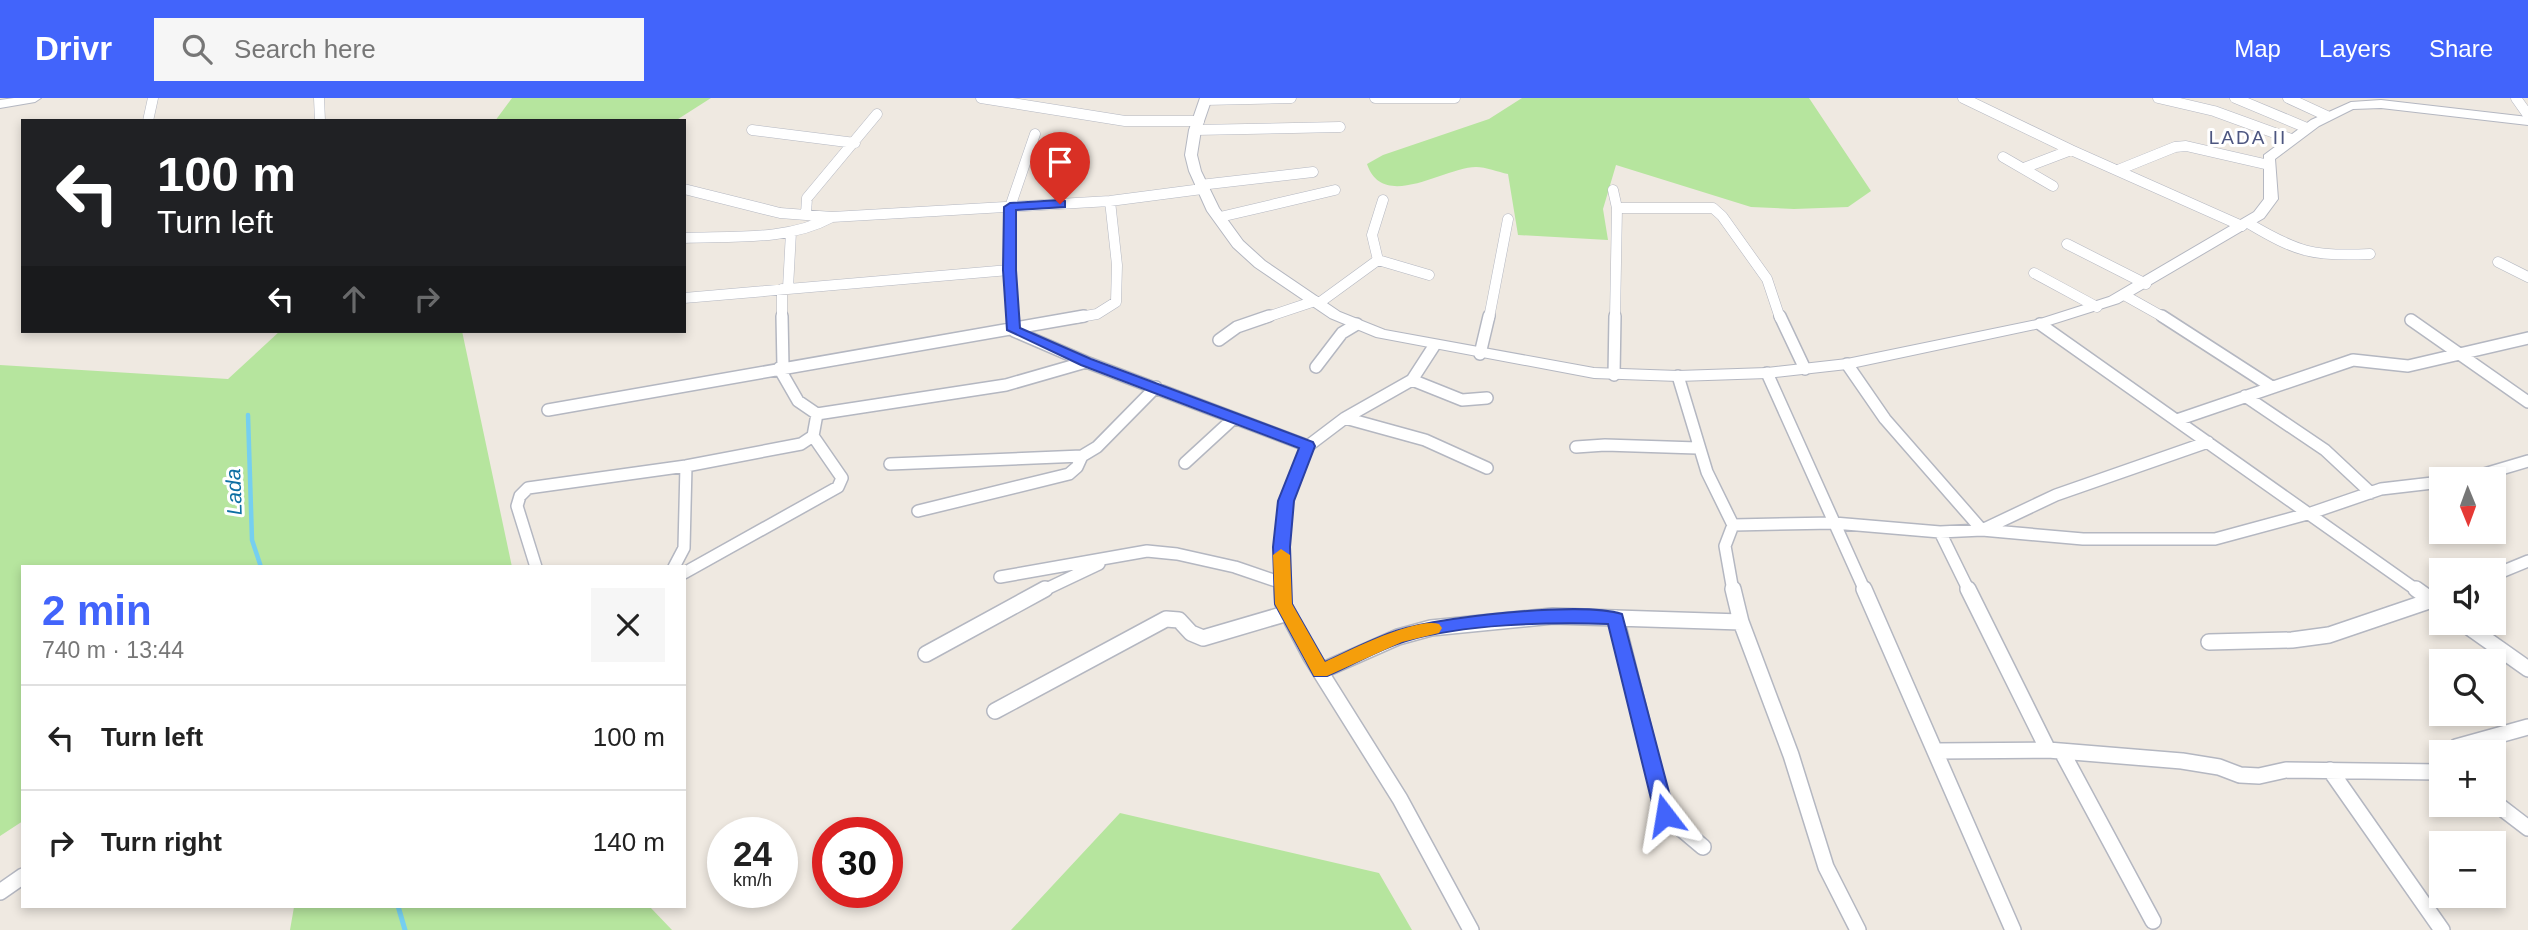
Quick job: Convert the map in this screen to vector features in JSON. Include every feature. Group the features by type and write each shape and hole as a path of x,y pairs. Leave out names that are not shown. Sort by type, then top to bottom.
{"street":[{"path":"0,104 35,98"},
{"path":"148,119 153,98"},
{"path":"319,98 320,119"},
{"path":"981,98 1125,121 1340,127"},
{"path":"1291,98 1206,99 1191,155 1201,187 1238,244 1260,264 1317,302 1381,334 1434,346 1614,375 1767,373 1847,364 2040,324 2098,307 2124,295 2259,215 2271,199 2269,158 2316,122 2351,106 2378,101 2528,121"},
{"path":"1374,98 1455,98"},
{"path":"1963,98 2071,150 2245,224 2295,249 2322,256 2370,254"},
{"path":"2158,98 2214,111 2291,139"},
{"path":"2235,98 2316,122"},
{"path":"2288,98 2316,122"},
{"path":"2516,98 2528,115"},
{"path":"806,214 807,198 877,114"},
{"path":"752,130 855,143"},
{"path":"1014,330 1009,270 1010,207 1035,134"},
{"path":"2118,170 2175,147 2196,147 2269,165"},
{"path":"2024,168 2071,150"},
{"path":"2003,157 2053,186"},
{"path":"686,191 780,213 832,217 1110,201 1313,172"},
{"path":"1220,217 1335,190"},
{"path":"1613,190 1617,208 1614,375"},
{"path":"1378,260 1372,236 1384,200"},
{"path":"548,410 1097,314 1116,302 1117,265 1110,201"},
{"path":"1617,208 1713,208 1722,216 1767,279 1778,313 1805,369"},
{"path":"686,238 791,232 824,223 832,217"},
{"path":"1480,354 1497,284 1508,219"},
{"path":"791,232 781,368 798,401 817,414 1006,384 1086,362"},
{"path":"2067,244 2146,284"},
{"path":"1378,260 1429,275"},
{"path":"1219,340 1237,327 1317,302 1378,260"},
{"path":"2498,262 2528,277"},
{"path":"686,298 1009,270"},
{"path":"2034,273 2098,307"},
{"path":"2124,295 2188,330 2272,387"},
{"path":"2411,320 2528,401"},
{"path":"1316,366 1342,333 1357,324"},
{"path":"2040,324 2429,595"},
{"path":"1014,330 1086,362 1307,446"},
{"path":"2177,420 2353,360 2408,366 2528,338"},
{"path":"1434,346 1412,380 1345,418 1307,446 1286,501 1281,547 1283,604 1400,799 1471,930"},
{"path":"1847,364 1885,419 1982,530"},
{"path":"1767,373 1937,751 2013,930"},
{"path":"1678,376 1697,448 1721,509 1733,525"},
{"path":"1412,380 1462,400 1487,398"},
{"path":"890,464 1082,456 1097,447 1156,387"},
{"path":"2245,397 2325,450 2371,493"},
{"path":"686,572 838,487 842,478 813,436 817,414"},
{"path":"1185,463 1234,418"},
{"path":"1345,418 1425,440 1487,468"},
{"path":"535,565 517,506 520,496 528,488 686,466 801,444 813,436"},
{"path":"1982,530 2056,495 2208,442"},
{"path":"1576,447 1605,445 1697,448"},
{"path":"918,511 1069,474 1077,467 1082,456"},
{"path":"2506,468 2528,461"},
{"path":"675,565 684,548 686,466"},
{"path":"1733,525 1834,523 1940,532 1982,530 2083,539 2215,539 2311,513 2371,493 2429,484"},
{"path":"1733,525 1725,546 1741,622 1791,755 1826,867 1858,930"},
{"path":"1940,532 2055,751 2153,921"},
{"path":"1000,577 1147,551 1177,554 1235,567 1282,583"},
{"path":"926,654 1065,579 1112,558"},
{"path":"2506,570 2528,561"},
{"path":"2209,642 2292,640 2329,635 2429,604"},
{"path":"995,711 1166,619 1179,620 1191,633 1203,638 1288,613"},
{"path":"1321,671 1398,637 1431,628 1553,616 1741,622"},
{"path":"1616,618 1665,815 1703,847"},
{"path":"2480,635 2528,669"},
{"path":"2481,740 2528,727"},
{"path":"1937,751 2055,751 2182,761 2219,767 2240,775 2259,776 2286,770 2429,772"},
{"path":"2330,770 2442,930"},
{"path":"2506,811 2528,828"},
{"path":"0,892 21,877"}],"green space":[{"path":"512,98 711,98 678,119 496,119"},
{"path":"1522,98 1809,98 1871,191 1848,207 1751,207 1616,165 1603,209 1608,240 1518,235 1508,174 1476,167 1400,186 1386,185 1375,178 1367,164 1383,155 1489,119"},
{"path":"278,333 462,333 512,565 21,565 21,822 0,836 0,365 228,379"},
{"path":"1120,813 1379,873 1412,930 1011,930"},
{"path":"294,908 651,908 672,930 290,930"}],"waterway":[{"name":"Lada","path":"248,415 252,540 260,565"},
{"name":"Lada","path":"399,908 405,930"}],"slow traffic":[{"path":"1281,555 1283,604 1321,671 1398,637 1433,628"}],"district":[{"name":"LADA II","path":"2248,137"}],"route":[{"path":"1060,204 1010,207 1009,270 1014,330 1086,362 1307,446 1286,501 1281,547 1283,604 1321,671 1398,637 1431,628 1553,616 1616,618 1665,815"}]}
